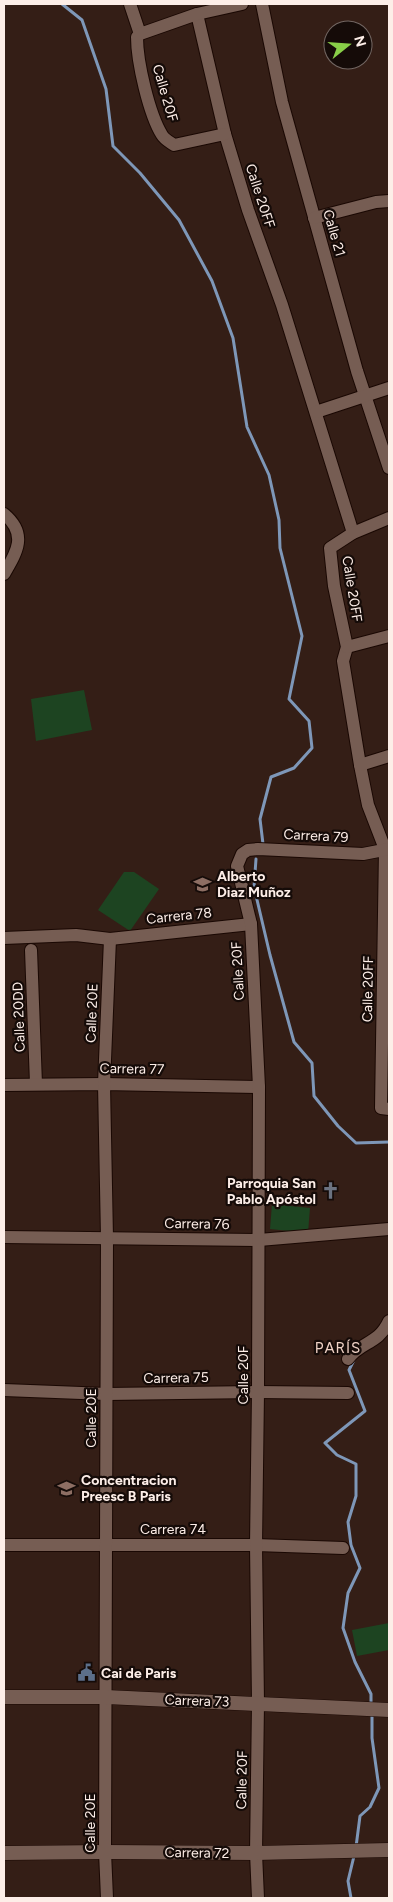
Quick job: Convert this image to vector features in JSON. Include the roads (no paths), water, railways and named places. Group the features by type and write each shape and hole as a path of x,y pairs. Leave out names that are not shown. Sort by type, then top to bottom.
{"street":[{"name":"Calle 20F","path":"130,4 138,39 144,85 162,134 174,145 225,134"},
{"path":"138,39 197,14 242,4"},
{"name":"Calle 21","path":"262,4 282,102 357,371 367,396 389,468"},
{"name":"Calle 20FF","path":"197,14 225,134 248,210 282,305 353,533 330,548 334,586 347,648 343,662 360,765 368,806 387,849 385,1108"},
{"path":"314,218 376,202 389,201"},
{"path":"316,412 389,388"},
{"path":"4,514 10,519 17,530 19,541 14,558 4,574"},
{"path":"353,533 389,518"},
{"path":"347,648 389,636"},
{"path":"360,765 389,756"},
{"name":"Carrera 79","path":"242,854 248,850 258,849 363,854 387,849"},
{"name":"Calle 20F","path":"242,854 237,866 250,924 259,1087 256,1545 258,1704 256,1853 258,1898"},
{"name":"Carrera 78","path":"4,938 76,935 110,939 250,924"},
{"name":"Calle 20E","path":"107,1898 104,1852 107,1238 104,1084 110,939"},
{"name":"Calle 20DD","path":"32,950 36,1084"},
{"name":"Carrera 77","path":"4,1085 104,1084 259,1087"},
{"name":"Carrera 76","path":"4,1237 259,1240 389,1229"},
{"path":"348,1359 352,1354 378,1338 389,1321"},
{"name":"Carrera 75","path":"4,1390 107,1394 258,1392 348,1394"},
{"name":"Carrera 74","path":"4,1545 256,1545 342,1548"},
{"name":"Carrera 73","path":"4,1697 106,1697 389,1710"},
{"name":"Carrera 72","path":"4,1853 256,1853 389,1850"}],"waterway":[{"path":"62,4 82,20 106,89 113,146 140,173 179,220 212,281 233,338 247,427 269,475 279,520 280,548 302,636 289,699 309,721 312,748 294,768 271,777 260,819 263,844"},
{"path":"256,859 254,887 270,955 294,1042 312,1063 314,1096 338,1126 356,1143 389,1142"},
{"path":"354,1360 349,1370 365,1411 325,1443 337,1455 356,1464 356,1496 348,1522 351,1545 360,1568 348,1593 343,1628 355,1662 371,1694 371,1704"},
{"path":"356,1847 360,1816 370,1807 379,1788 372,1738 372,1713"},
{"path":"351,1898 348,1881 354,1856"}],"place":[{"name":"Alberto Diaz Muñoz","path":"203,884"},
{"name":"Parroquia San Pablo Apóstol","path":"330,1191"},
{"name":"Concentracion Preesc B Paris","path":"67,1488"},
{"name":"Cai de Paris","path":"87,1673"}],"district":[{"name":"PARÍS","path":"338,1348"}]}
